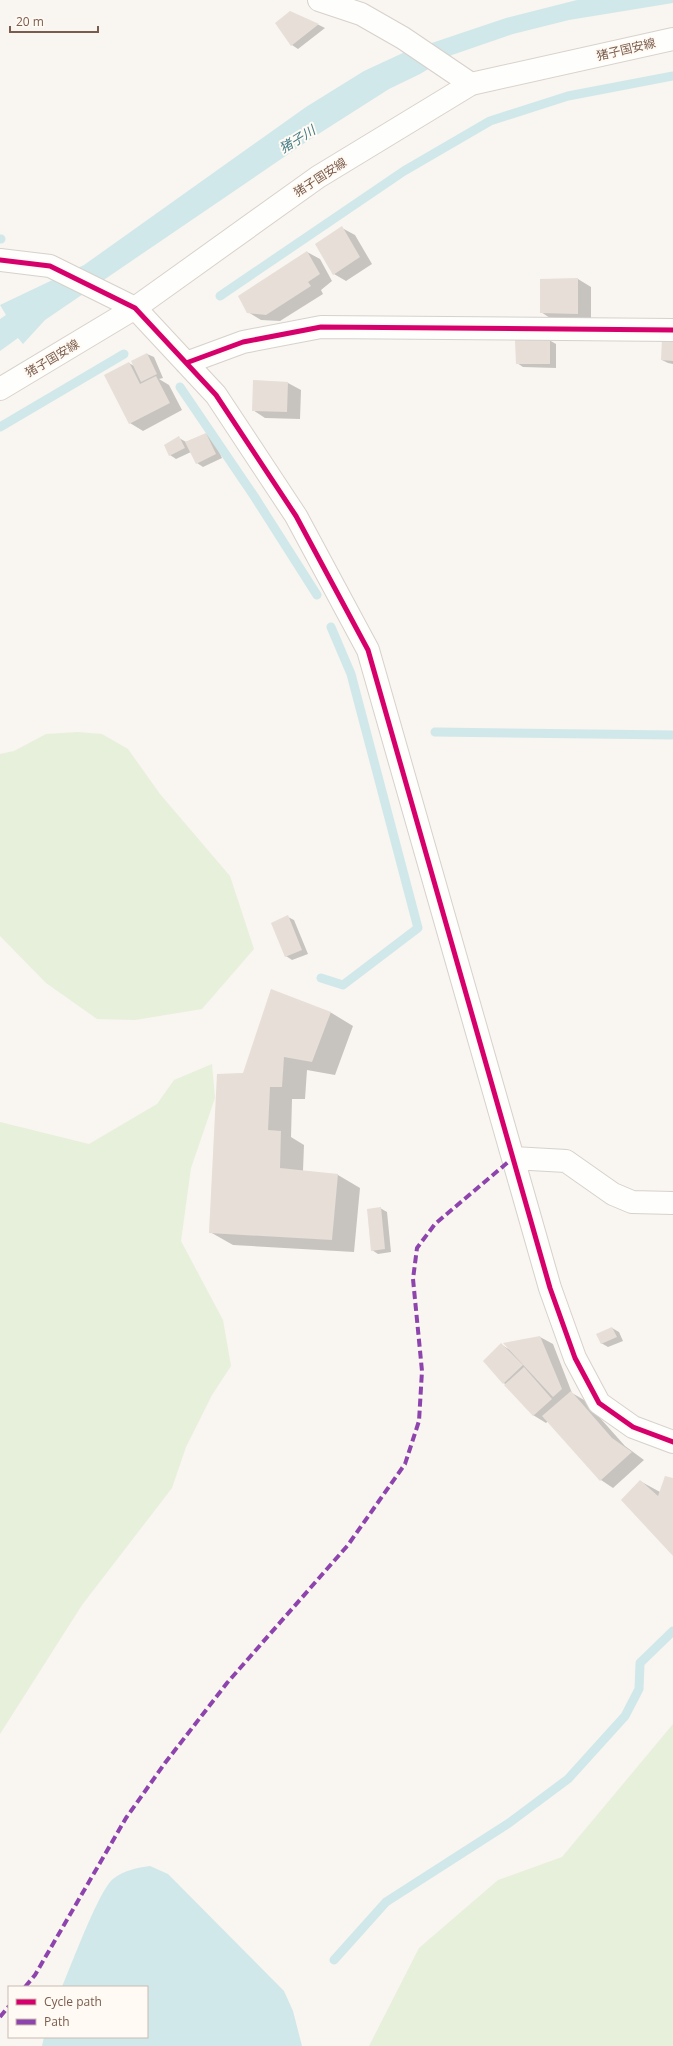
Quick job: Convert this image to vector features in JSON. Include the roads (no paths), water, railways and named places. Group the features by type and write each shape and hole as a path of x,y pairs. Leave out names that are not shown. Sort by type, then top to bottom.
{"street":[{"path":"319,0 362,14 403,38 471,84"},
{"name":"猪子国安線","path":"0,389 135,308 318,177 471,84 673,39"},
{"path":"0,260 50,266 135,308 216,395 296,516 368,650 550,1288 575,1358 599,1403 633,1427 673,1442"},
{"path":"186,363 243,342 321,327 673,330"},
{"path":"513,1158 566,1161 613,1194 632,1202 673,1203"}],"water":[{"name":"猪子川","path":"577,0 673,0 673,3 569,20 513,34 452,55 420,74 389,89 309,140 45,320 23,344 18,338 0,351 0,319 6,315 0,305 84,265 306,107 364,71 405,52 506,18"},
{"path":"150,1866 168,1874 284,1991 293,2011 302,2046 42,2046 44,2038 148,2038 148,1986 62,1986 93,1912 107,1886 113,1879 122,1873"}],"waterway":[{"path":"220,296 404,171 490,121 568,96 673,76"},
{"path":"0,427 124,354"},
{"path":"180,387 254,496 317,595"},
{"path":"321,978 343,985 418,928 351,674 331,627"},
{"path":"435,732 673,735"},
{"path":"334,1960 386,1902 509,1823 568,1779 625,1716 639,1689 640,1663 673,1631"}]}
